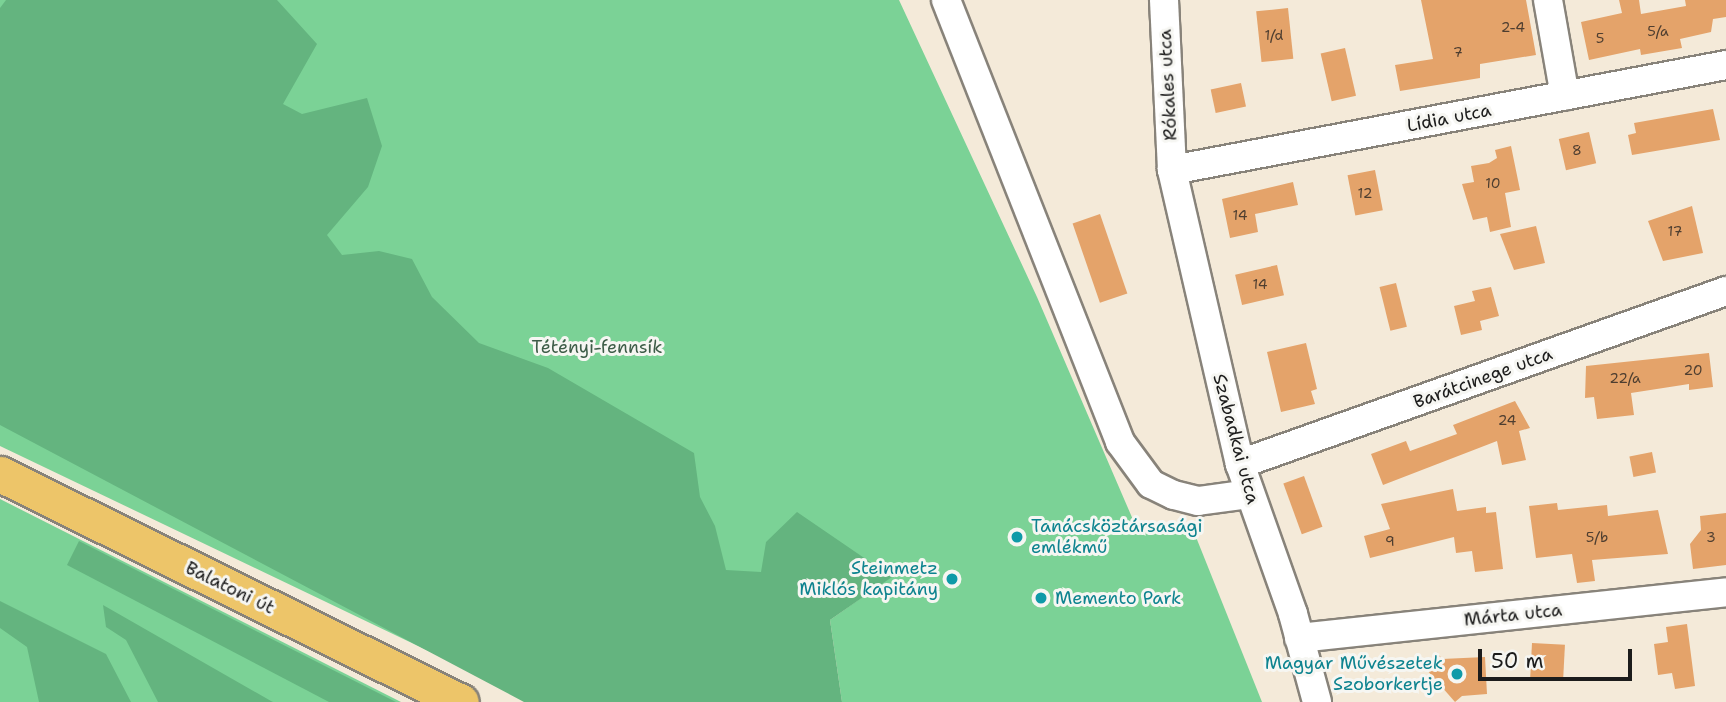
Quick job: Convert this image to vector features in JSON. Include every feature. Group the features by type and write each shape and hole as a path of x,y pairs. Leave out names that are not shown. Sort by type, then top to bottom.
{"main road":[{"name":"Balatoni út","path":"0,474 461,702"}],"street":[{"path":"946,0 1120,442 1152,484 1174,495 1198,501 1249,495"},
{"name":"Rókales utca","path":"1164,0 1172,170"},
{"path":"1548,0 1565,96"},
{"name":"Lídia utca","path":"1172,170 1726,65"},
{"name":"Szabadkai utca","path":"1172,170 1240,464 1300,638 1317,702"},
{"name":"Barátcinege utca","path":"1240,464 1726,291"},
{"name":"Márta utca","path":"1300,638 1726,592"}],"green space":[{"name":"Tétényi-fennsík","path":"0,0 899,0 1037,297 1134,522 1194,532 1262,702 842,702 830,620 891,577 880,568 535,702 0,446"},
{"path":"6,0 277,0 317,44 283,104 302,114 367,98 382,146 368,187 327,235 342,255 379,251 412,259 432,297 479,343 548,368 694,453 700,497 715,526 726,570 761,572 766,542 797,512 892,577 830,620 842,702 524,702 0,425 0,8"},
{"path":"0,499 401,702 0,702"},
{"path":"79,541 396,702 329,702 67,565"},
{"path":"0,601 106,654 131,702 39,702 27,647 0,628"},
{"path":"103,605 273,702 158,702 126,640 106,627"}],"building":[{"path":"1421,0 1526,0 1536,55 1480,64 1480,78 1400,91 1395,65 1433,59"},
{"path":"1619,0 1639,0 1641,14 1686,6 1685,0 1726,0 1726,17 1713,19 1711,32 1680,39 1682,48 1641,55 1640,49 1589,60 1581,22 1622,13"},
{"path":"1288,8 1293,59 1262,62 1256,11"},
{"path":"1345,48 1356,96 1332,101 1321,54"},
{"path":"1241,83 1246,106 1216,113 1211,89"},
{"path":"1713,109 1720,140 1632,155 1628,135 1636,133 1634,123"},
{"path":"1589,132 1596,163 1566,170 1559,139"},
{"path":"1511,146 1520,190 1505,193 1511,227 1490,232 1487,217 1473,220 1462,184 1474,182 1471,166 1489,163 1497,158 1495,150"},
{"path":"1375,170 1383,210 1355,216 1348,175"},
{"path":"1293,182 1298,205 1255,214 1258,232 1230,238 1222,199"},
{"path":"1692,206 1703,253 1663,261 1648,221"},
{"path":"1100,214 1127,293 1100,303 1073,223"},
{"path":"1536,226 1545,263 1514,270 1500,234"},
{"path":"1277,265 1284,295 1242,305 1235,275"},
{"path":"1396,283 1407,327 1390,331 1380,287"},
{"path":"1491,287 1499,316 1480,321 1482,330 1461,335 1454,306 1475,301 1472,291"},
{"path":"1306,343 1317,389 1311,391 1315,404 1281,412 1267,352"},
{"path":"1709,353 1713,387 1689,390 1689,384 1631,393 1634,415 1597,419 1594,397 1585,398 1586,366"},
{"path":"1515,401 1530,428 1519,431 1526,460 1502,465 1497,441 1383,485 1371,454 1406,441 1410,451 1457,434 1453,425"},
{"path":"1652,452 1656,473 1633,477 1629,456"},
{"path":"1304,476 1322,527 1302,534 1283,484"},
{"path":"1453,489 1457,511 1486,507 1486,513 1496,512 1503,569 1475,572 1472,551 1456,553 1454,537 1370,558 1364,536 1390,529 1381,504"},
{"path":"1557,503 1558,510 1607,505 1608,516 1658,510 1668,554 1592,560 1595,581 1577,583 1572,554 1536,558 1529,506"},
{"path":"1726,513 1726,565 1693,569 1690,544 1701,530 1700,516"},
{"path":"1687,624 1695,686 1675,689 1672,673 1658,675 1654,644 1668,642 1666,627"},
{"path":"1532,643 1565,645 1563,679 1530,677"},
{"name":"Magyar Művészetek Szoborkertje","path":"1437,652 1442,659 1485,657 1487,694 1462,696 1455,702 1427,670"}],"place":[{"name":"Tanácsköztársasági emlékmű","path":"1017,537"},
{"name":"Steinmetz Miklós kapitány","path":"952,579"},
{"name":"Memento Park","path":"1041,598"},
{"name":"Magyar Művészetek Szoborkertje","path":"1457,674"}]}
